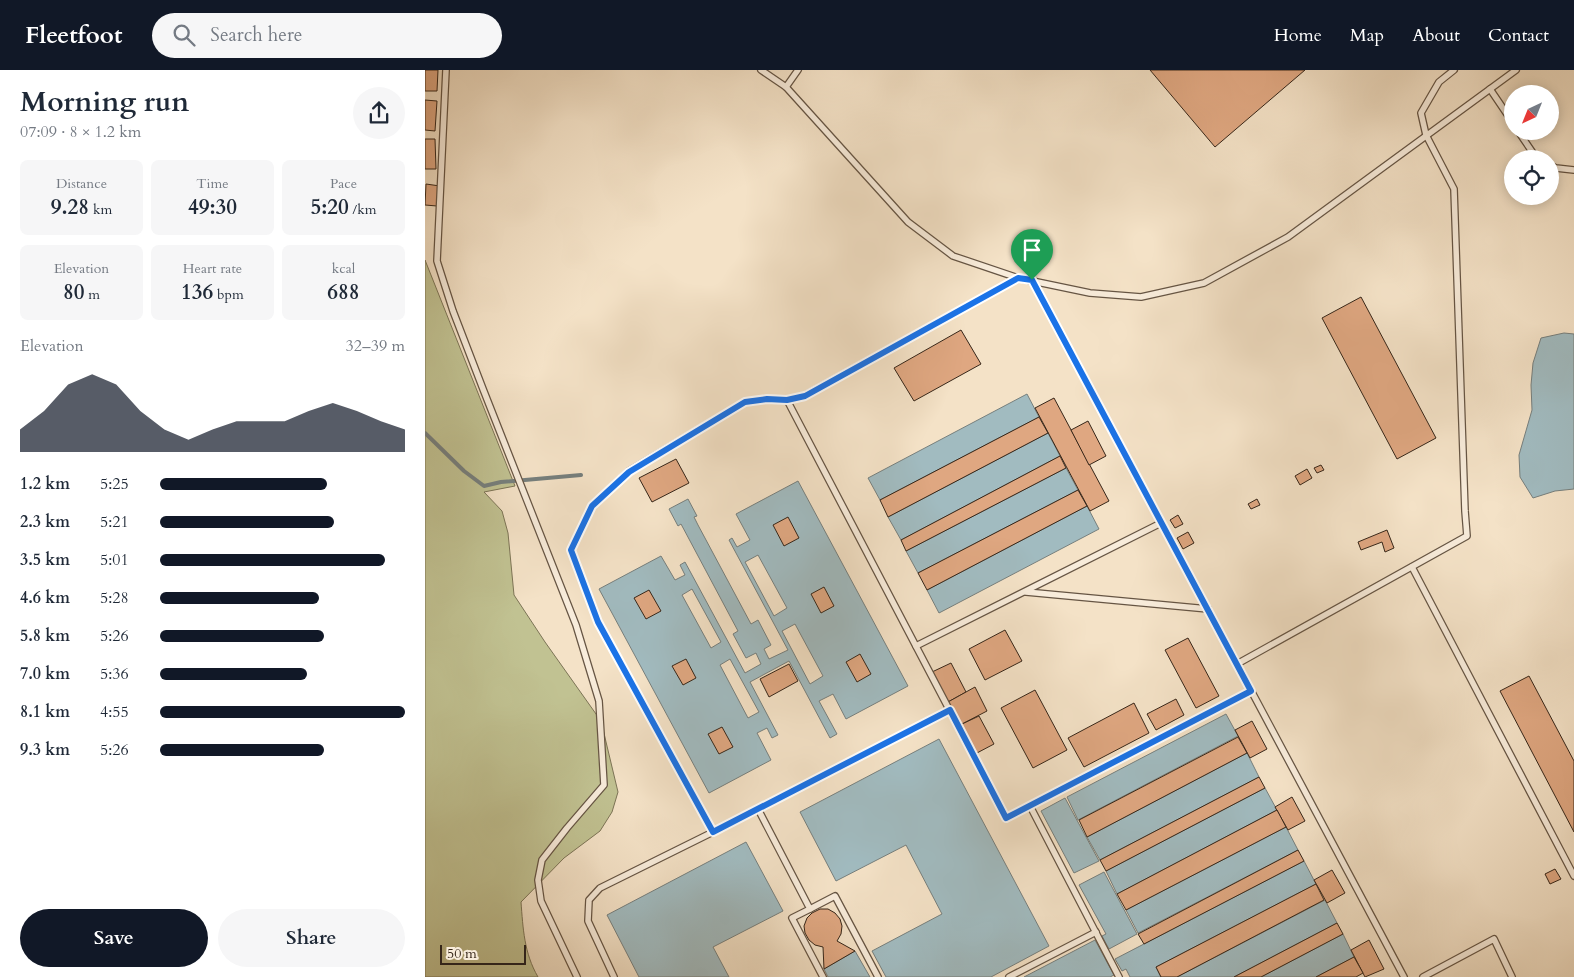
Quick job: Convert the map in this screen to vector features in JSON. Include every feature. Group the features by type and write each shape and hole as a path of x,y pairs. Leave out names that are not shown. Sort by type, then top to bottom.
{"lane":[{"path":"446,70 437,261 453,311 479,380 576,625 599,701 604,785 542,860 538,880 541,901 577,977"},
{"path":"761,70 786,87 908,222 953,256 1018,278 1090,293 1141,297 1204,283 1288,237 1516,70"},
{"path":"786,87 798,70"},
{"path":"1237,664 1467,536 1454,190 1426,135 1421,113 1439,82 1454,70"},
{"path":"1490,89 1504,110"},
{"path":"1559,168 1574,170"},
{"path":"713,832 598,622 571,550 592,506 629,472 745,402 767,399 787,400 805,396 1018,278"},
{"path":"1032,280 1404,977"},
{"path":"787,400 1006,818 1251,691"},
{"path":"917,646 1161,523"},
{"path":"1412,567 1574,876"},
{"path":"1024,592 1208,609"},
{"path":"614,977 588,921 589,900 600,888 950,710"},
{"path":"1029,806 1119,977"},
{"path":"758,809 810,909"},
{"path":"823,977 793,918 835,896 878,977"},
{"path":"1009,977 1095,932"},
{"path":"1423,977 1494,939 1512,977"}],"green space":[{"path":"425,260 515,486 484,492 502,511 508,533 514,595 601,721 618,792 612,812 600,831 564,858 521,902 527,950 538,977 425,977"}],"water":[{"path":"1564,333 1574,334 1574,489 1555,491 1533,498 1520,477 1519,455 1532,410 1531,385 1533,363 1541,338"},
{"path":"1027,394 1039,417 880,500 868,478"},
{"path":"1048,433 1060,456 901,540 888,517"},
{"path":"1066,468 1078,490 918,573 906,551"},
{"path":"798,481 908,686 846,719 833,694 819,701 837,734 830,738 789,661 750,682 778,735 772,738 767,728 757,733 771,760 709,793 599,589 661,556 675,580 685,575 680,565 685,562 745,673 761,664 756,653 746,658 733,634 738,631 681,524 678,526 669,509 688,499 697,516 694,517 698,525 751,624 758,620 771,645 764,649 769,659 788,650 729,540 732,538 737,547 750,540 736,514","holes":["758,555 787,608 774,616 745,562","692,589 721,642 711,648 682,595","795,624 823,676 810,684 782,631","730,659 759,712 748,718 720,665"]},
{"path":"1087,506 1099,529 939,613 927,590"},
{"path":"1226,714 1238,736 1078,820 1067,797"},
{"path":"939,739 1049,946 991,977 886,977 872,951 942,914 906,845 836,881 800,812"},
{"path":"1247,753 1259,777 1100,860 1087,837"},
{"path":"1265,788 1277,810 1117,894 1106,871"},
{"path":"1065,798 1099,861 1074,873 1041,811"},
{"path":"1286,827 1298,850 1138,933 1126,910"},
{"path":"746,842 783,911 713,947 729,977 639,977 607,915"},
{"path":"1304,861 1316,884 1156,967 1161,977 1130,977 1126,969 1122,971 1115,959"},
{"path":"1104,872 1137,934 1109,949 1102,936 1106,934 1079,885"},
{"path":"1325,900 1337,923 1234,977 1177,977"},
{"path":"1343,934 1354,957 1316,977 1261,977"},
{"path":"1095,940 1114,975 1110,977 1024,977"},
{"path":"855,951 870,977 828,977 824,969"}],"building":[{"path":"425,70 438,70 437,91 425,91"},
{"path":"1150,70 1305,70 1215,147"},
{"path":"425,100 437,101 435,131 425,130"},
{"path":"425,139 435,139 436,169 425,169"},
{"path":"426,184 440,186 437,206 425,205"},
{"path":"1361,297 1436,438 1397,459 1322,318"},
{"path":"961,330 981,364 914,401 894,368"},
{"path":"1054,398 1109,501 1090,511 1035,408"},
{"path":"1039,417 1048,433 888,517 880,500"},
{"path":"1088,421 1106,456 1089,465 1071,430"},
{"path":"1060,456 1066,468 906,551 901,540"},
{"path":"676,459 689,483 652,502 639,478"},
{"path":"1321,465 1324,470 1317,473 1314,468"},
{"path":"1307,469 1312,478 1300,485 1295,476"},
{"path":"1078,490 1087,506 927,590 918,573"},
{"path":"1257,499 1260,505 1251,509 1248,504"},
{"path":"1178,515 1183,524 1175,528 1170,520"},
{"path":"788,517 799,538 784,546 773,525"},
{"path":"1387,530 1394,548 1385,552 1382,542 1361,550 1358,542"},
{"path":"1188,532 1194,543 1183,549 1177,538"},
{"path":"824,587 834,606 821,613 811,594"},
{"path":"649,590 661,611 646,619 634,598"},
{"path":"1005,630 1022,661 985,680 969,649"},
{"path":"1188,638 1219,696 1196,708 1165,650"},
{"path":"860,654 871,674 857,682 846,662"},
{"path":"686,659 696,678 683,685 672,666"},
{"path":"951,663 966,692 948,702 932,672"},
{"path":"789,664 798,681 769,697 760,679"},
{"path":"1529,676 1574,761 1574,832 1500,691"},
{"path":"975,687 987,711 960,725 948,702"},
{"path":"1035,690 1067,750 1033,768 1001,708"},
{"path":"1176,699 1184,715 1156,730 1147,714"},
{"path":"1134,703 1149,733 1084,767 1068,738"},
{"path":"979,716 994,744 975,754 960,725"},
{"path":"1252,721 1267,749 1250,758 1235,730"},
{"path":"722,727 733,747 719,754 708,734"},
{"path":"1238,737 1247,753 1087,837 1079,820"},
{"path":"1259,777 1265,788 1106,871 1100,860"},
{"path":"1292,797 1305,821 1288,830 1275,807"},
{"path":"1277,810 1286,827 1126,910 1117,894"},
{"path":"1298,850 1304,861 1144,944 1138,934"},
{"path":"1555,869 1561,879 1550,884 1545,874"},
{"path":"1332,870 1345,893 1327,903 1314,880"},
{"path":"1316,884 1324,900 1177,977 1161,977 1156,967"},
{"path":"820,909 828,909 840,919 842,926 841,934 837,941 855,951 824,969 823,947 815,945 809,940 804,926 807,918"},
{"path":"1337,923 1343,934 1261,977 1234,977"},
{"path":"1369,940 1384,969 1365,977 1351,950"},
{"path":"1354,957 1363,973 1356,977 1316,977"}],"waterway":[{"path":"425,433 464,471 484,486 501,482 581,475"}],"route":[{"path":"1018,278 1032,280 1251,691 1006,818 950,710 713,832 598,622 571,550 592,506 629,472 745,402 767,399 787,400 805,396 1018,278"}]}
